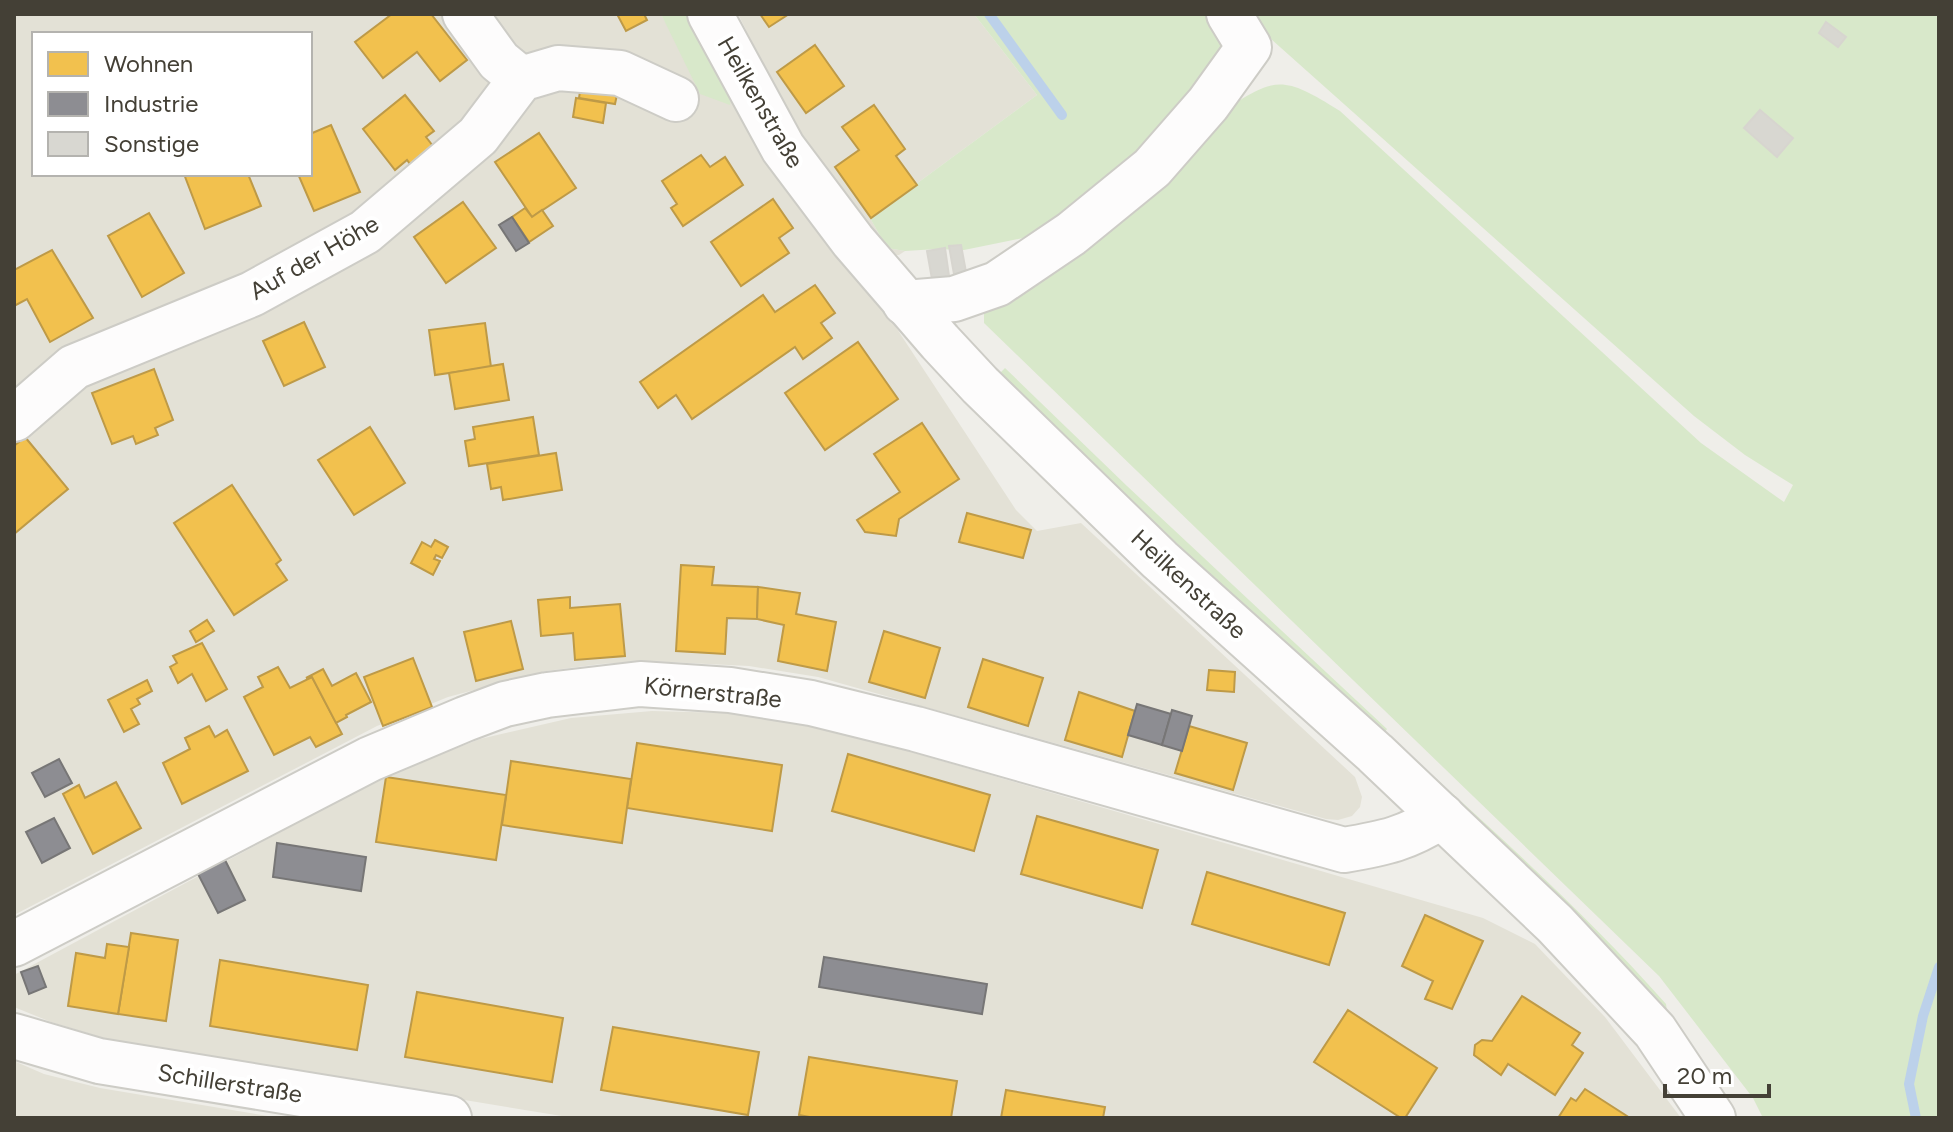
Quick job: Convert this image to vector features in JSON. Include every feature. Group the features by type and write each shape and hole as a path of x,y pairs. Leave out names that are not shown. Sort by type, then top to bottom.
{"street":[{"path":"465,14 499,61 521,79 558,68 620,73 676,99"},
{"name":"Heilkenstraße","path":"710,14 783,148 853,241 905,303 980,385 1149,549 1442,816 1555,924 1655,1031 1713,1118"},
{"path":"905,303 954,299 997,284 1071,234 1152,168 1208,104 1239,31"},
{"name":"Auf der Höhe","path":"14,419 74,367 252,294 365,232 478,136 521,79"},
{"name":"Körnerstraße","path":"14,944 370,759 465,719 505,704 547,695 640,684 730,690 811,703 916,729 1344,850 1392,842 1442,816"},
{"name":"Schillerstraße","path":"14,1036 99,1061 449,1118"}],"shaded area":[{"path":"14,14 661,14 674,38 731,98 766,70 738,14 974,14 1037,95 870,218 887,248 905,251 899,255 883,255 874,294 1016,510 1037,531 1081,523 1355,777 1362,797 1360,807 1352,816 1326,819 818,677 749,666 647,661 546,671 448,697 377,726 14,915"},
{"path":"652,711 726,713 825,727 1483,918 1535,944 1605,1017 1681,1118 574,1118 107,1039 14,1007 14,975 383,777 480,739 571,718"},
{"path":"14,1061 44,1074 100,1088 280,1118 14,1118"}],"green space":[{"path":"661,14 686,14 731,98 730,105 700,94"},
{"path":"974,14 1939,14 1939,1118 1763,1118 1753,1098 1659,976 984,323 984,304 1215,116 1265,87 1289,85 1340,111 1701,443 1784,502 1793,485 1745,455 1694,416 1271,39 1231,40 1164,137 1063,214 1023,238 964,250 905,251 887,248 870,218 1037,95"},
{"path":"1005,368 1387,729 1381,738 1204,576 998,375"},
{"path":"1396,742 1602,935 1666,1004 1667,1011 1663,1017 1390,749"}],"building: Wohnen":[{"path":"392,14 431,14 467,60 440,81 417,52 383,78 355,42"},
{"path":"617,14 644,14 647,20 626,31"},
{"path":"760,14 789,14 769,27"},
{"path":"815,45 844,86 806,113 777,72"},
{"path":"582,79 619,85 615,104 579,98"},
{"path":"405,95 434,131 426,137 436,150 413,168 407,160 395,170 363,129"},
{"path":"576,98 606,103 603,123 573,117"},
{"path":"874,105 905,149 896,156 917,185 871,218 835,167 859,150 842,127"},
{"path":"331,125 360,192 314,211 299,176 312,176 312,133"},
{"path":"539,133 576,188 532,217 495,162"},
{"path":"701,155 710,167 725,157 743,185 683,226 671,208 677,204 662,181"},
{"path":"185,176 249,176 261,206 205,229"},
{"path":"773,199 793,228 779,238 789,253 741,286 711,242"},
{"path":"463,202 496,248 446,283 414,237"},
{"path":"525,208 532,217 542,210 553,226 529,242 512,217"},
{"path":"149,213 184,273 142,297 108,236"},
{"path":"52,250 93,318 50,342 27,299 14,306 14,270"},
{"path":"815,285 835,313 821,323 832,338 803,359 795,347 692,419 676,395 658,408 640,382 763,295 775,312"},
{"path":"304,322 325,367 284,386 263,341"},
{"path":"485,323 491,367 435,375 429,330"},
{"path":"858,342 898,399 825,450 785,393"},
{"path":"503,364 509,400 455,409 449,373"},
{"path":"154,369 173,420 155,428 158,435 136,444 133,436 112,444 92,393"},
{"path":"533,417 539,455 469,466 465,441 475,439 473,427"},
{"path":"922,423 959,479 899,519 896,536 865,532 857,520 900,492 874,454"},
{"path":"370,427 405,483 354,515 318,460"},
{"path":"25,437 68,489 14,534 14,446"},
{"path":"556,453 562,490 503,500 501,487 491,489 487,464"},
{"path":"232,485 281,560 276,564 287,580 234,615 174,523"},
{"path":"967,513 1031,530 1023,558 959,542"},
{"path":"435,540 448,547 442,558 436,555 434,559 440,561 433,575 411,563 422,542 431,547"},
{"path":"681,565 714,567 712,585 758,587 757,619 727,618 725,654 676,651"},
{"path":"758,587 800,593 796,614 836,622 827,671 778,661 784,625 757,619"},
{"path":"570,597 570,608 620,604 625,656 575,660 573,633 541,636 538,600"},
{"path":"207,620 214,631 196,642 190,631"},
{"path":"511,621 523,669 476,681 464,632"},
{"path":"884,631 940,648 925,698 869,682"},
{"path":"202,643 227,689 206,701 192,674 178,683 170,667 177,663 173,656"},
{"path":"413,658 432,707 383,726 364,677"},
{"path":"983,659 1043,678 1028,726 968,707"},
{"path":"278,667 290,688 312,677 342,734 316,747 310,737 274,755 244,697 263,687 258,677"},
{"path":"323,669 332,686 356,673 371,702 336,723 312,677 306,678"},
{"path":"1209,670 1235,672 1234,692 1207,690"},
{"path":"147,680 152,691 137,699 140,704 131,709 139,724 124,732 108,700"},
{"path":"1079,692 1135,711 1122,757 1065,740"},
{"path":"209,726 215,737 227,730 248,771 182,804 163,763 190,749 185,738"},
{"path":"1189,726 1247,743 1233,790 1175,773"},
{"path":"637,743 782,765 772,831 627,808"},
{"path":"848,754 990,795 974,851 832,811"},
{"path":"511,761 631,779 622,843 502,825"},
{"path":"386,777 506,795 496,860 376,842"},
{"path":"116,782 141,828 93,854 63,794 79,785 85,798"},
{"path":"1037,816 1158,850 1142,908 1021,874"},
{"path":"1207,872 1345,913 1329,965 1192,924"},
{"path":"1425,915 1483,941 1452,1009 1425,999 1433,981 1402,966"},
{"path":"131,933 178,940 166,1021 118,1014"},
{"path":"107,944 129,947 118,1014 68,1006 76,953 105,958"},
{"path":"220,960 368,985 357,1050 210,1026"},
{"path":"417,992 563,1018 552,1082 405,1057"},
{"path":"1522,996 1580,1033 1572,1045 1583,1053 1555,1095 1508,1064 1501,1075 1474,1055 1475,1045 1482,1040 1492,1041"},
{"path":"1348,1010 1437,1068 1405,1118 1314,1062"},
{"path":"613,1027 759,1052 748,1115 601,1090"},
{"path":"809,1057 957,1081 951,1118 815,1118 799,1115"},
{"path":"1585,1089 1630,1118 1558,1118 1571,1098 1576,1101"},
{"path":"1006,1090 1105,1107 1103,1118 1001,1118"}],"building: Industrie":[{"path":"512,217 529,243 516,251 499,225"},
{"path":"1137,704 1171,714 1162,745 1128,735"},
{"path":"1172,710 1192,716 1182,751 1162,745"},
{"path":"59,759 72,783 45,797 32,773"},
{"path":"54,818 70,848 42,863 26,832"},
{"path":"277,843 366,857 361,891 273,877"},
{"path":"225,860 245,900 218,913 198,874"},
{"path":"824,957 987,984 982,1014 819,987"},
{"path":"38,966 46,987 29,994 21,972"}],"building: Sonstige":[{"path":"1826,22 1846,37 1838,47 1819,33"},
{"path":"1760,110 1793,138 1777,157 1744,128"},
{"path":"961,245 966,272 954,274 949,246"},
{"path":"945,248 949,276 932,279 927,251"}],"waterway":[{"path":"989,14 1062,115"},
{"path":"1916,1118 1909,1084 1923,1016 1939,967"}]}
